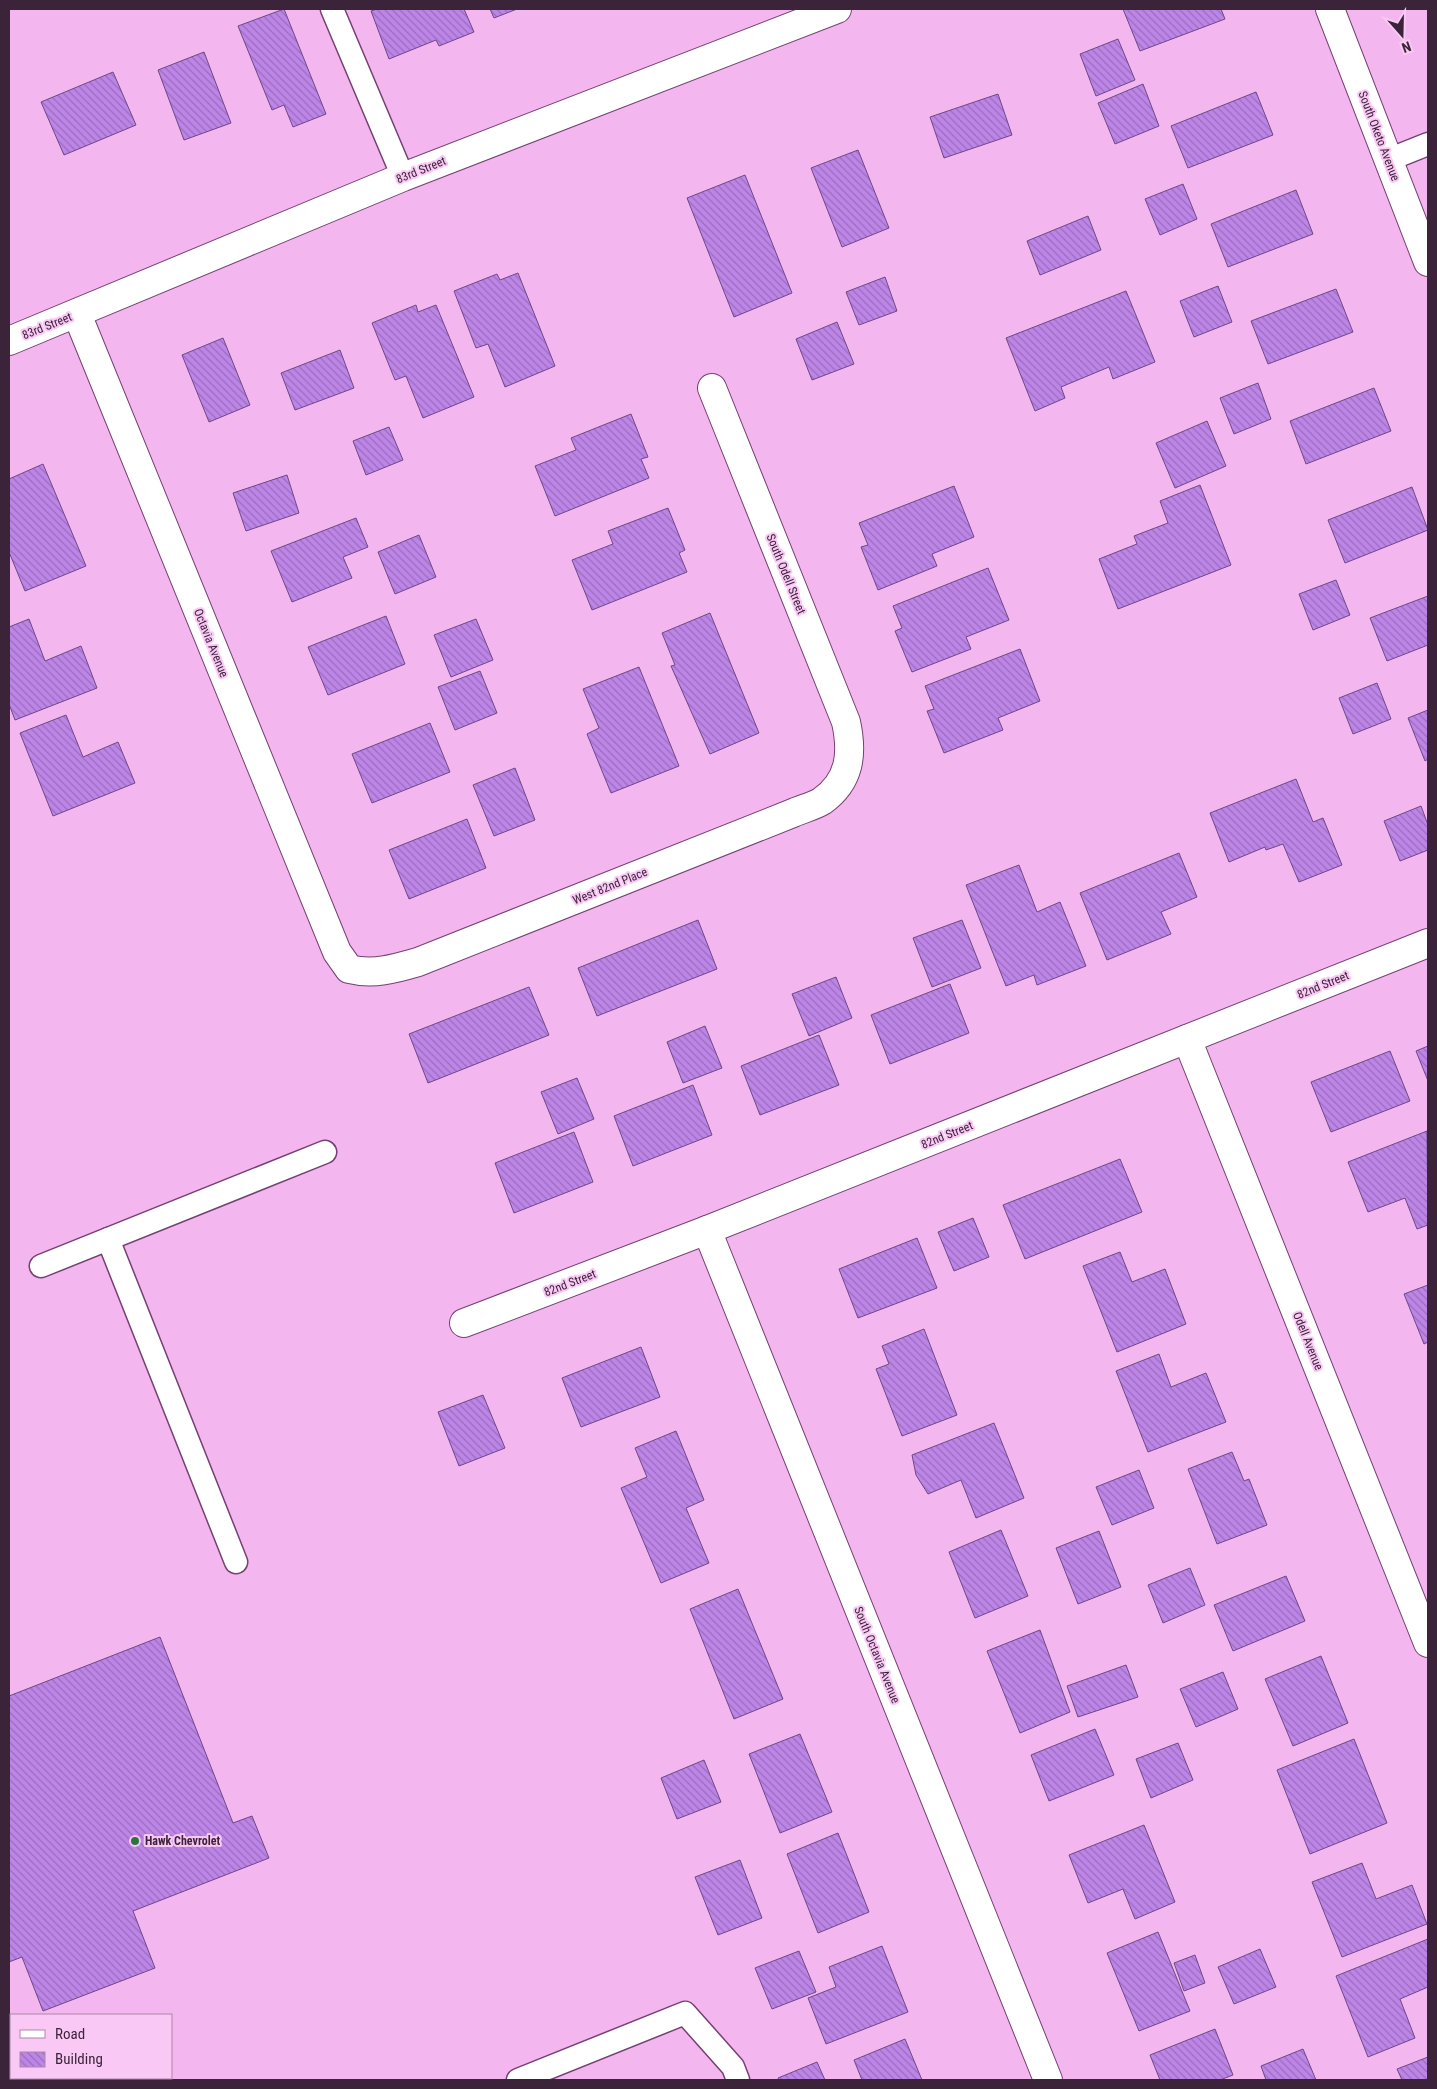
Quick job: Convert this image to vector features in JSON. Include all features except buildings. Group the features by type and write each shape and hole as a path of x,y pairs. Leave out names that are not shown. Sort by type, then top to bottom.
{"street":[{"name":"83rd Street","path":"9,341 403,177 837,9"},
{"name":"South Oketo Avenue","path":"1330,9 1428,262"},
{"name":"Octavia Avenue","path":"76,314 337,952 349,969"},
{"name":"South Odell Street","path":"712,388 846,722 850,742 849,762"},
{"name":"West 82nd Place","path":"349,969 363,973 384,971 418,962 821,802 842,781 849,762"},
{"name":"82nd Street","path":"464,1323 707,1230 1428,943"},
{"name":"Odell Avenue","path":"1187,1039 1428,1643"},
{"name":"South Octavia Avenue","path":"707,1230 1048,2080"}],"lane":[{"path":"332,9 403,177"},
{"path":"1388,160 1428,144"},
{"path":"41,1266 325,1152"},
{"path":"108,1239 236,1562"},
{"path":"518,2080 685,2013 733,2066 738,2080"}],"place":[{"name":"Hawk Chevrolet","path":"135,1841"}]}
